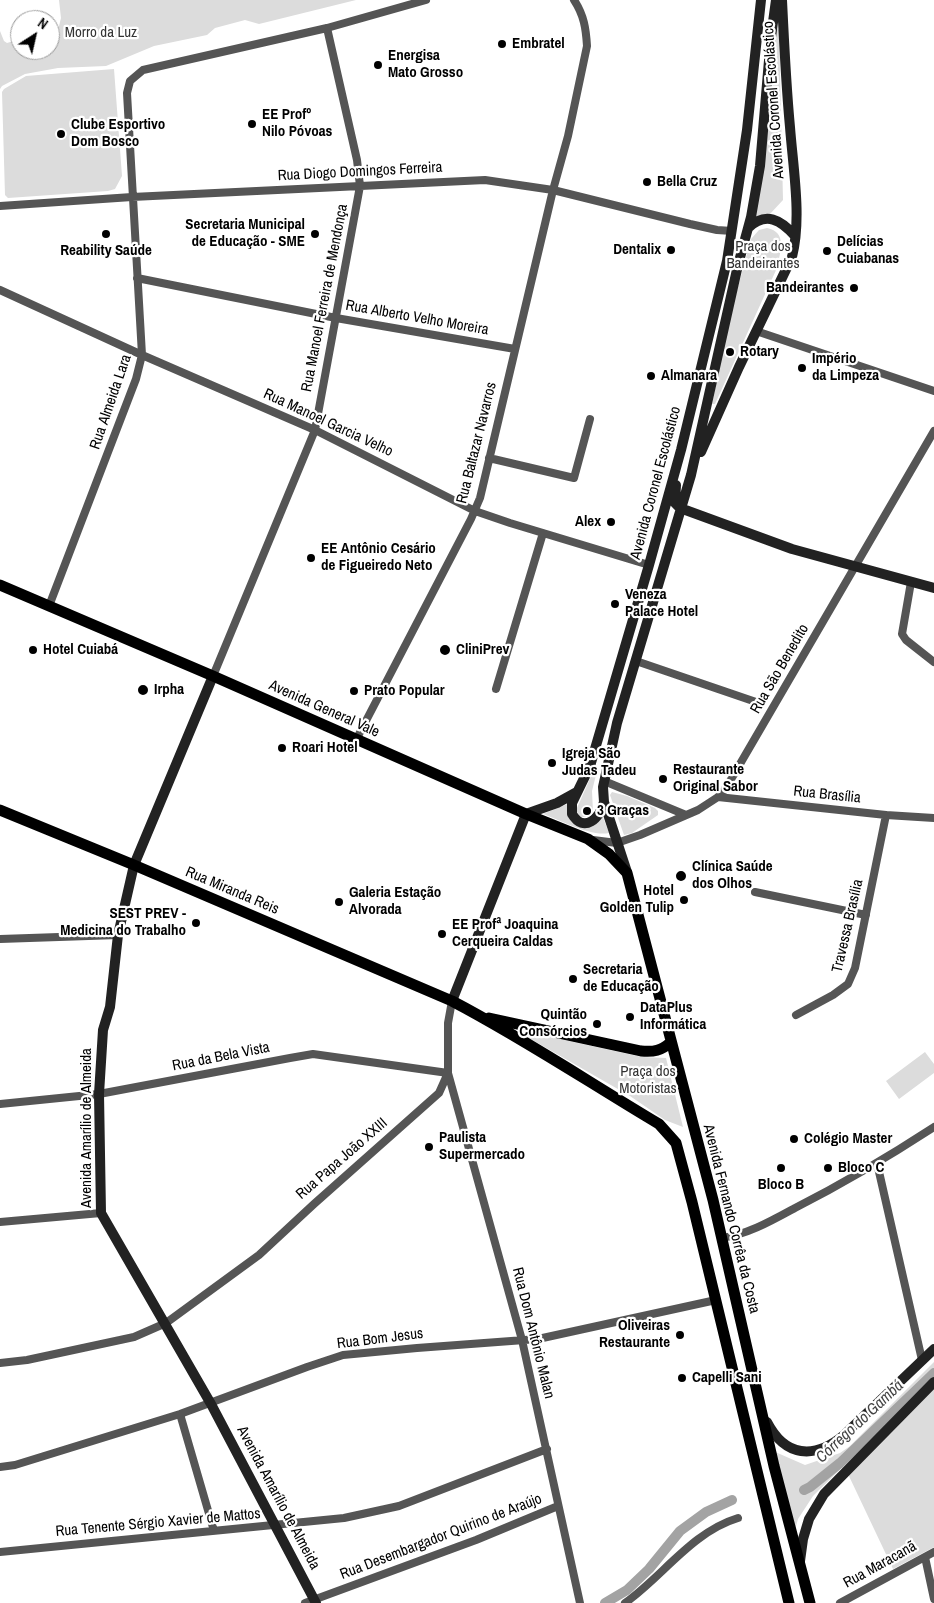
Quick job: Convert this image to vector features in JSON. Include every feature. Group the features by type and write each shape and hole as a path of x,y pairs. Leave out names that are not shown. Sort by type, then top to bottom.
{"main road":[{"name":"Avenida Coronel Escolástico","path":"604,802 596,819 588,822 579,821 574,817 571,810 572,803 593,757 649,566 727,261 747,130 761,0"},
{"name":"Avenida Coronel Escolástico","path":"617,843 604,802 604,781 617,723 690,475 738,265 750,222 760,166 776,0"},
{"name":"Avenida Coronel Escolástico","path":"690,475 792,257 796,236 795,185 786,86 782,0"},
{"path":"731,236 750,222 769,218 780,221 796,236"},
{"path":"727,261 750,222"},
{"path":"680,450 675,500 676,505 680,508 792,549 855,568 934,588"},
{"name":"Avenida General Vale","path":"0,585 213,676 526,814 588,839 609,854 627,873"},
{"name":"Avenida Amarílio de Almeida","path":"213,676 134,865 118,935 110,1008 103,1030 99,1094 100,1213 166,1323 211,1404 276,1526 311,1602"},
{"path":"526,814 557,803 580,789"},
{"name":"Rua Miranda Reis","path":"0,810 452,1001"},
{"name":"Rua Papa João XXIII","path":"452,1001 526,814"},
{"name":"Avenida Fernando Corrêa da Costa","path":"617,843 627,873 721,1238 761,1410 810,1603"},
{"path":"452,1001 479,1015 659,1124 676,1143 716,1300 788,1603"},
{"path":"479,1015 641,1051 654,1052 664,1048 671,1042"},
{"path":"761,1410 772,1432 784,1445 797,1450 821,1448 836,1442 844,1435 934,1349"},
{"path":"799,1564 807,1524 824,1494 934,1382"}],"street":[{"path":"327,28 426,0"},
{"name":"Rua Baltazar Navarros","path":"356,740 475,510 566,142 587,46 582,12 574,0"},
{"name":"Rua Manoel Ferreira de Mendonça","path":"213,676 315,430 360,186 357,160 327,28"},
{"name":"Rua Almeida Lara","path":"49,606 136,379 142,355 127,93 130,81 137,73 160,66 327,28"},
{"name":"Rua Diogo Domingos Ferreira","path":"0,206 132,197 485,180 553,190 717,230 731,236"},
{"name":"Rua Alberto Velho Moreira","path":"137,278 336,318 515,348"},
{"name":"Rua Manoel Garcia Velho","path":"0,290 142,355 315,430 475,510 649,566"},
{"path":"756,331 934,391"},
{"path":"489,458 574,478 590,419"},
{"name":"Rua São Benedito","path":"588,839 609,844 617,843 698,810 718,797 732,780 934,431"},
{"path":"496,689 543,533"},
{"path":"911,582 902,634 906,640 934,662"},
{"path":"636,661 759,703"},
{"path":"604,781 686,815"},
{"name":"Rua Brasília","path":"718,797 886,815 934,818"},
{"name":"Travessa Brasília","path":"796,1015 848,984 855,968 886,815"},
{"path":"755,892 866,915"},
{"path":"0,939 118,935"},
{"name":"Rua Papa João XXIII","path":"0,1363 27,1360 134,1337 166,1323 259,1254 439,1094 448,1073 448,1023 452,1001"},
{"name":"Rua da Bela Vista","path":"0,1104 99,1094 313,1054 448,1073"},
{"name":"Rua Dom Antônio Malan","path":"448,1073 522,1340 579,1603"},
{"path":"721,1238 741,1234 839,1186 934,1127"},
{"path":"877,1163 922,1360"},
{"path":"0,1222 100,1213"},
{"name":"Rua Bom Jesus","path":"0,1467 15,1465 211,1404 307,1367 344,1355 538,1340 716,1300"},
{"path":"180,1414 214,1531"},
{"name":"Rua Tenente Sérgio Xavier de Mattos","path":"0,1552 344,1518 398,1506 547,1449"},
{"name":"Rua Desembargador Quirino de Araújo","path":"311,1602 476,1540 558,1506"},
{"path":"625,1603 704,1536 724,1523 738,1518"},
{"name":"Rua Maracanã","path":"840,1603 934,1552"},
{"path":"925,1557 934,1599"}],"green space":[{"name":"Morro da Luz","path":"59,0 356,0 259,24 245,20 215,28 207,35 154,46 106,66 58,68 25,74 2,86 0,89 0,31 4,41 10,42 10,60 60,60 61,18"},
{"path":"775,30 779,30 783,200 770,214 753,220"},
{"name":"Clube Esportivo Dom Bosco","path":"114,69 122,176 115,189 8,198 5,195 2,92 4,89 26,76"},
{"name":"Praça dos Bandeirantes","path":"767,228 774,230 780,238 781,250 777,268 715,404 712,404 729,320 751,239 759,230"},
{"path":"592,774 596,775 592,791 593,812 588,817 581,817 577,812 577,808"},
{"path":"612,792 655,808 658,811 658,815 632,833 624,835 610,795"},
{"path":"570,803 569,816 574,824 602,815 609,833 593,833 543,814"},
{"name":"Praça dos Motoristas","path":"523,1031 642,1057 666,1058 683,1127 665,1120 630,1096 522,1034"},
{"path":"925,1052 934,1064 934,1073 899,1099 886,1081"},
{"path":"934,1362 934,1370 847,1456 822,1477 803,1487 805,1494 812,1490 853,1454 934,1375 813,1496 798,1519 793,1537 773,1451 805,1465 840,1453 850,1446"},
{"path":"934,1383 934,1547 893,1569 848,1474"}],"waterway":[{"name":"Córrego do Gambá","path":"804,1490 840,1463 934,1373"},
{"name":"Córrego do Gambá","path":"605,1603 627,1590 649,1569 680,1531 706,1512 732,1500"}],"place":[{"name":"Embratel","path":"502,44"},
{"name":"Energisa Mato Grosso","path":"378,65"},
{"name":"EE Profº Nilo Póvoas","path":"252,124"},
{"name":"Clube Esportivo Dom Bosco","path":"61,134"},
{"name":"Bella Cruz","path":"647,182"},
{"name":"Reability Saúde","path":"106,234"},
{"name":"Secretaria Municipal de Educação - SME","path":"315,234"},
{"name":"Dentalix","path":"671,250"},
{"name":"Delícias Cuiabanas","path":"827,251"},
{"name":"Bandeirantes","path":"854,288"},
{"name":"Rotary","path":"730,352"},
{"name":"Império da Limpeza","path":"802,368"},
{"name":"Almanara","path":"651,376"},
{"name":"Alex","path":"611,522"},
{"name":"EE Antônio Cesário de Figueiredo Neto","path":"311,558"},
{"name":"Veneza Palace Hotel","path":"615,604"},
{"name":"Hotel Cuiabá","path":"33,650"},
{"name":"CliniPrev","path":"445,650"},
{"name":"Irpha","path":"143,690"},
{"name":"Prato Popular","path":"354,691"},
{"name":"Roari Hotel","path":"282,748"},
{"name":"Igreja São Judas Tadeu","path":"552,763"},
{"name":"Restaurante Original Sabor","path":"663,779"},
{"name":"3 Graças","path":"587,811"},
{"name":"Clínica Saúde dos Olhos","path":"681,876"},
{"name":"Hotel Golden Tulip","path":"684,900"},
{"name":"Galeria Estação Alvorada","path":"339,902"},
{"name":"SEST PREV - Medicina do Trabalho","path":"196,923"},
{"name":"EE Profª Joaquina Cerqueira Caldas","path":"442,934"},
{"name":"Secretaria de Educação","path":"573,979"},
{"name":"DataPlus Informática","path":"630,1017"},
{"name":"Quintão Consórcios","path":"597,1024"},
{"name":"Colégio Master","path":"794,1139"},
{"name":"Paulista Supermercado","path":"429,1147"},
{"name":"Bloco B","path":"781,1168"},
{"name":"Bloco C","path":"828,1168"},
{"name":"Oliveiras Restaurante","path":"680,1335"},
{"name":"Capelli Sani","path":"682,1378"}]}
